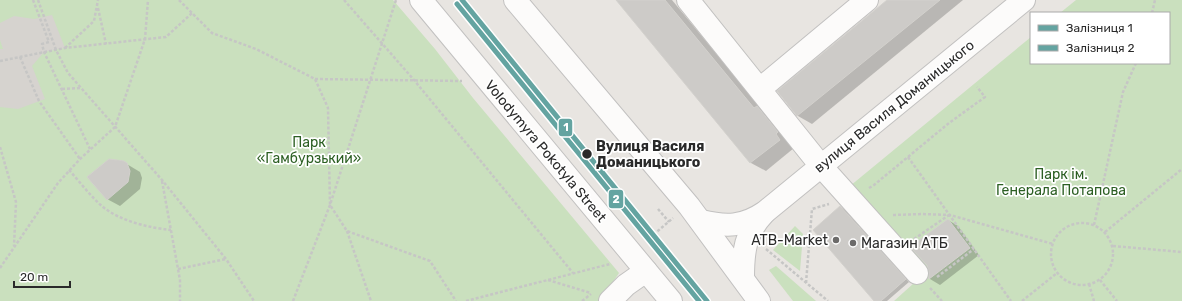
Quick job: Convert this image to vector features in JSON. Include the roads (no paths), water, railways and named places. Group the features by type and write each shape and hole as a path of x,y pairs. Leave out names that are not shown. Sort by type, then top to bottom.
{"street":[{"name":"Volodymyra Pokotyla Street","path":"421,0 671,301"},
{"path":"515,0 695,214 759,301"},
{"path":"688,0 821,166 926,279"},
{"path":"760,89 867,0"},
{"name":"вулиця Василя Доманицького","path":"743,278 743,258 748,235 755,222 765,212 1024,0"},
{"name":"вулиця Василя Доманицького","path":"695,214 718,225 736,224 754,219 765,212"},
{"path":"601,297 626,285 646,272"}],"rail line":[{"name":"1","path":"462,0 707,301"},
{"name":"2","path":"457,4 699,301"}],"place":[{"name":"Вулиця Василя Доманицького","path":"587,154"},
{"name":"ATB-Market","path":"836,240"},
{"name":"Магазин АТБ","path":"853,243"}],"park label":[{"name":"Парк «Гамбурзький»","path":"309,150"},
{"name":"Парк ім. Генерала Потапова","path":"1061,182"}]}
